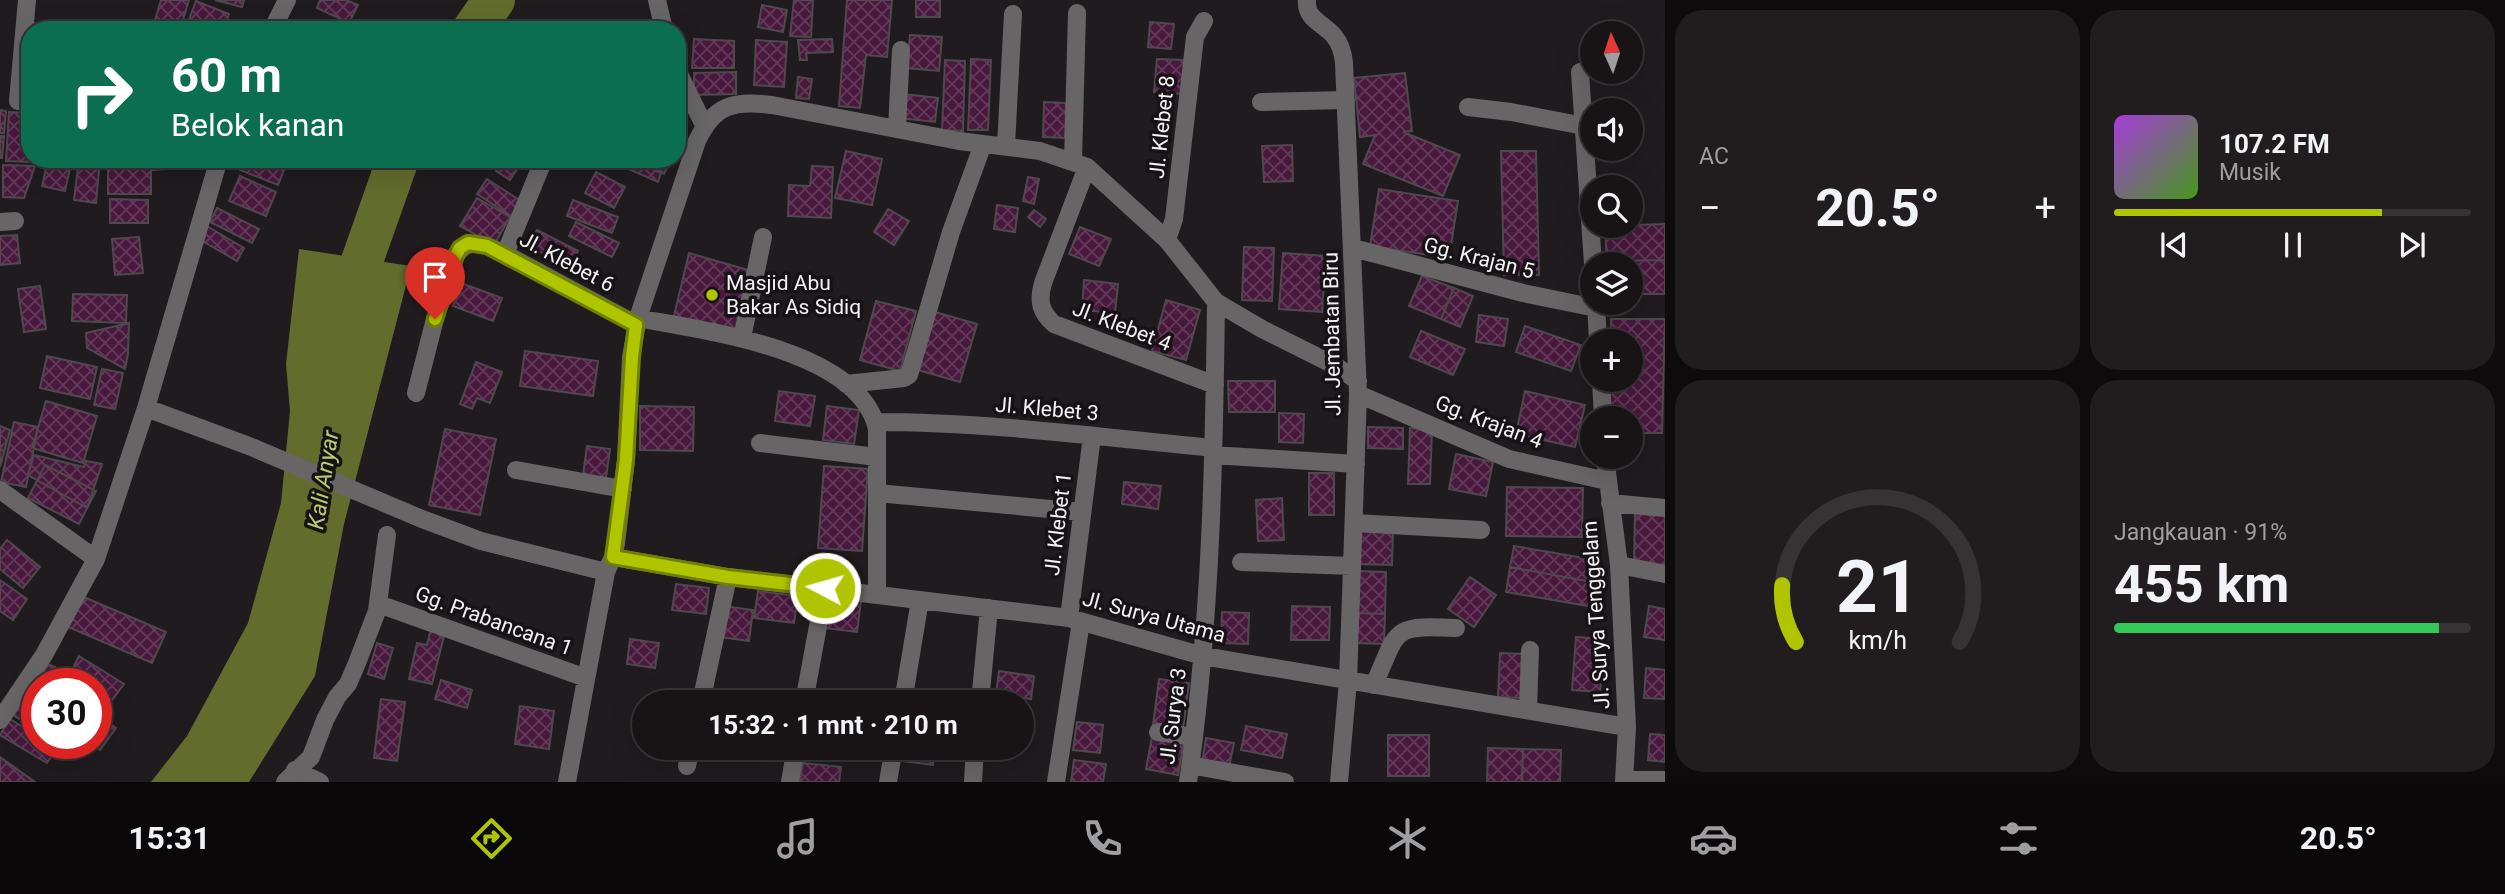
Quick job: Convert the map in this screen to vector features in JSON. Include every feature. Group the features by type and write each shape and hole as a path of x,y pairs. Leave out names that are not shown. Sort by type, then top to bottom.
{"street":[{"path":"25,21 27,0"},
{"path":"276,21 287,0"},
{"path":"657,0 662,21"},
{"name":"Jl. Jembatan Biru","path":"1307,0 1306,7 1310,15 1335,36 1345,63 1353,248 1358,387 1356,464 1348,681 1339,782"},
{"name":"Jl. Klebet 4","path":"1077,13 1080,164 1043,283 1039,299 1043,312 1054,324 1215,385"},
{"path":"1006,145 1013,14"},
{"name":"Jl. Klebet 8","path":"1167,240 1174,219 1195,37 1204,21"},
{"path":"897,128 901,50"},
{"path":"16,101 21,55"},
{"path":"686,88 704,125"},
{"path":"1261,102 1346,100"},
{"path":"567,782 623,489 637,322 652,271 704,125 715,113 734,104 750,102 983,144 1040,151 1080,164 1167,240 1216,302"},
{"path":"1468,107 1580,125"},
{"path":"846,384 908,377 951,232 983,144"},
{"path":"1586,161 1592,252"},
{"path":"0,720 44,655 96,559 146,408 216,168"},
{"path":"505,254 540,168"},
{"path":"742,338 763,237"},
{"name":"Jl. Klebet 6","path":"416,393 435,319 456,255 460,248 468,243 487,246 505,254 637,322 742,338 800,357 827,370 846,384 876,422"},
{"name":"Gg. Krajan 5","path":"1353,248 1523,293 1580,302"},
{"name":"Jl. Surya 3","path":"1191,774 1210,562 1216,302"},
{"name":"Gg. Krajan 4","path":"1216,302 1334,365 1358,387 1509,459 1607,481"},
{"name":"Jl. Surya Utama","path":"146,408 249,446 481,541 609,565 825,588 1075,620 1203,656 1626,727"},
{"path":"876,422 877,595"},
{"name":"Jl. Klebet 3","path":"876,422 925,422 1092,436 1213,452 1356,464"},
{"name":"Jl. Klebet 1","path":"1056,782 1075,620 1082,512 1092,436"},
{"path":"760,443 877,457"},
{"name":"Jl. Surya Tenggelam","path":"1606,469 1619,565 1626,727"},
{"path":"516,470 623,489"},
{"path":"0,490 96,559"},
{"path":"877,493 1082,512"},
{"path":"1610,503 1665,508"},
{"path":"1354,523 1481,530"},
{"path":"290,776 311,757 325,720 337,697 348,684 363,649 380,598 387,535"},
{"path":"1241,562 1352,566"},
{"path":"1619,565 1665,574"},
{"path":"704,690 728,577"},
{"path":"806,690 825,588"},
{"path":"905,690 920,600"},
{"name":"Gg. Prabancana 1","path":"387,607 586,678"},
{"path":"981,690 989,608"},
{"path":"1374,685 1398,634 1415,626 1456,628"},
{"path":"1528,710 1530,650"},
{"path":"1626,727 1624,781 1665,780"},
{"path":"1158,732 1194,737"},
{"path":"687,766 688,760"},
{"path":"790,782 794,760"},
{"path":"888,782 892,760"},
{"path":"972,782 974,760"},
{"path":"1191,774 1275,781"},
{"path":"290,776 320,782"}],"water":[{"path":"299,249 411,266 344,524 315,676 249,782 151,782 187,736 248,623 281,503 290,411 286,364"}],"building":[{"path":"161,0 189,0 183,21 155,21"},
{"path":"215,0 244,0 242,7"},
{"path":"320,0 346,0 358,5 350,21 317,8"},
{"path":"794,0 813,0 811,37 790,36"},
{"path":"847,0 892,0 887,57 866,55 860,108 839,106"},
{"path":"916,0 940,0 940,17 916,17"},
{"path":"196,1 229,14 226,21 188,21"},
{"path":"762,5 787,10 783,32 758,27"},
{"path":"1150,22 1174,24 1171,49 1148,47"},
{"path":"910,35 942,37 939,71 907,68"},
{"path":"694,39 734,41 734,68 692,68"},
{"path":"832,39 833,52 806,53 807,60 800,60 798,40"},
{"path":"756,40 787,42 784,87 754,85"},
{"path":"971,59 991,60 988,130 968,130"},
{"path":"1157,59 1184,60 1182,94 1154,92"},
{"path":"945,60 965,61 963,131 942,130"},
{"path":"736,72 736,94 694,95 694,73"},
{"path":"1405,73 1412,131 1403,132 1460,155 1443,196 1363,164 1375,135 1360,137 1354,78"},
{"path":"798,77 812,79 809,99 796,98"},
{"path":"903,94 938,98 935,122 900,118"},
{"path":"1044,102 1066,103 1065,138 1043,137"},
{"path":"0,110 6,111 4,133 0,133"},
{"path":"9,112 21,113 21,162 6,161"},
{"path":"0,136 4,136 2,158 0,158"},
{"path":"1292,145 1293,181 1264,182 1262,146"},
{"path":"846,151 882,159 872,205 835,198"},
{"path":"1501,151 1536,151 1539,275 1504,275"},
{"path":"3,165 34,168 24,198 3,197"},
{"path":"812,166 833,167 831,218 788,216 789,185 810,186"},
{"path":"46,168 70,168 65,191 42,186"},
{"path":"78,168 99,168 96,203 74,200"},
{"path":"108,168 179,168 151,170 151,194 108,194"},
{"path":"241,168 285,168 278,185 240,170"},
{"path":"498,168 517,169 510,180 496,171"},
{"path":"626,168 650,168 661,173 658,182"},
{"path":"652,168 667,168 664,174"},
{"path":"596,172 625,187 614,208 585,193"},
{"path":"240,176 276,192 266,216 229,201"},
{"path":"1028,177 1039,179 1034,204 1023,201"},
{"path":"487,179 521,201 511,216 477,194"},
{"path":"1379,189 1458,201 1449,258 1370,246"},
{"path":"477,198 510,217 494,245 460,226"},
{"path":"110,199 148,200 148,223 110,223"},
{"path":"573,200 618,217 612,233 567,216"},
{"path":"997,205 1018,208 1015,232 994,229"},
{"path":"217,208 259,229 252,243 210,222"},
{"path":"888,209 909,221 894,245 874,232"},
{"path":"1034,210 1046,219 1040,227 1028,217"},
{"path":"576,222 619,243 612,257 569,236"},
{"path":"1665,224 1665,260 1643,260 1643,252 1606,252 1606,238 1643,238 1643,225"},
{"path":"205,225 244,248 237,261 197,238"},
{"path":"1080,227 1111,239 1099,266 1069,254"},
{"path":"537,230 578,251 570,267 529,246"},
{"path":"17,235 20,263 0,265 0,236"},
{"path":"139,237 143,273 115,275 112,239"},
{"path":"1244,247 1274,248 1272,301 1242,300"},
{"name":"Masjid Abu Bakar As Sidiq","path":"689,253 748,270 737,333 673,320"},
{"path":"1283,253 1326,256 1322,312 1279,309"},
{"path":"1643,260 1665,260 1665,294 1643,294"},
{"path":"1422,276 1454,288 1441,319 1409,306"},
{"path":"1084,280 1118,284 1115,313 1082,310"},
{"path":"461,283 502,298 493,321 453,306"},
{"path":"40,286 46,329 24,332 18,289"},
{"path":"1454,288 1473,296 1460,327 1441,319"},
{"path":"73,294 127,295 126,323 72,321"},
{"path":"1166,300 1200,310 1186,360 1152,351"},
{"path":"876,301 916,311 900,371 860,360"},
{"path":"935,312 977,324 960,382 918,370"},
{"path":"1479,315 1508,319 1504,346 1476,342"},
{"path":"1611,319 1665,319 1662,433 1643,433 1643,406 1609,406 1610,392 1643,392 1643,329 1611,329"},
{"path":"129,323 125,369 87,348 86,333"},
{"path":"1525,326 1580,345 1571,371 1516,352"},
{"path":"1421,331 1465,349 1453,375 1410,357"},
{"path":"525,351 598,361 593,396 520,386"},
{"path":"47,356 97,367 90,399 40,388"},
{"path":"476,362 502,372 490,403 477,398 472,409 460,404"},
{"path":"102,369 123,373 115,409 94,405"},
{"path":"1228,381 1275,381 1275,412 1229,412"},
{"path":"779,391 815,396 810,426 775,421"},
{"path":"1525,391 1585,405 1580,406 1580,426 1575,447 1516,434"},
{"path":"46,401 97,416 83,463 32,448"},
{"path":"640,406 694,407 693,451 640,450"},
{"path":"827,406 859,410 854,444 823,440"},
{"path":"1279,413 1304,414 1303,443 1279,442"},
{"path":"14,422 38,427 26,487 1,482"},
{"path":"0,426 10,430 0,467"},
{"path":"1368,427 1403,428 1403,449 1368,448"},
{"path":"1410,428 1432,429 1430,484 1408,484"},
{"path":"445,429 496,439 480,515 429,505"},
{"path":"587,446 610,449 606,478 583,475"},
{"path":"1456,454 1493,462 1486,496 1449,489"},
{"path":"34,455 84,467 86,461 102,464 87,508 28,475"},
{"path":"45,465 96,491 79,524 28,498"},
{"path":"824,466 868,469 862,551 818,548"},
{"path":"1309,473 1334,473 1334,515 1309,515"},
{"path":"1124,482 1161,486 1158,509 1122,504"},
{"path":"1507,487 1583,488 1582,537 1506,536"},
{"path":"1282,498 1284,540 1258,541 1256,500"},
{"path":"1635,512 1665,512 1665,565 1634,565"},
{"path":"1360,529 1393,530 1392,565 1359,564"},
{"path":"7,540 40,567 23,588 0,569 0,549"},
{"path":"1514,546 1596,560 1592,582 1510,567"},
{"path":"1510,567 1592,582 1588,606 1506,592"},
{"path":"1357,571 1386,572 1385,614 1356,613"},
{"path":"1470,577 1496,595 1474,627 1448,609"},
{"path":"0,580 27,599 13,620 0,611"},
{"path":"676,584 709,588 706,614 672,610"},
{"path":"758,591 798,596 794,623 754,618"},
{"path":"79,595 166,632 152,663 66,626"},
{"path":"828,597 861,601 857,632 824,628"},
{"path":"724,606 753,610 749,641 720,637"},
{"path":"1292,606 1330,607 1329,640 1291,640"},
{"path":"1649,606 1665,609 1665,640 1644,637"},
{"path":"1222,612 1249,613 1248,644 1221,643"},
{"path":"1356,613 1385,614 1384,644 1355,643"},
{"path":"431,628 445,632 432,684 409,679 417,643 427,645"},
{"path":"1576,637 1604,639 1600,692 1572,690"},
{"path":"630,639 659,643 655,668 627,664"},
{"path":"377,643 393,648 384,679 368,674"},
{"path":"1500,653 1525,654 1522,698 1498,697"},
{"path":"79,656 98,668 73,668"},
{"path":"1646,668 1665,670 1665,699 1644,698"},
{"path":"999,671 1034,676 1032,690 997,690"},
{"path":"112,677 124,684 112,700"},
{"path":"1159,679 1189,683 1183,729 1153,725"},
{"path":"441,680 472,690 467,708 435,699"},
{"path":"17,698 21,700 21,720 8,712"},
{"path":"381,699 405,702 397,761 374,758"},
{"path":"520,706 554,711 549,749 515,744"},
{"path":"10,719 21,726 21,748 0,735"},
{"path":"1077,722 1103,725 1100,753 1073,750"},
{"path":"1246,726 1287,734 1282,758 1241,750"},
{"path":"1650,734 1665,735 1665,762 1648,760"},
{"path":"1388,735 1429,735 1429,776 1388,776"},
{"path":"1152,737 1184,742 1178,775 1146,769"},
{"path":"1206,738 1234,743 1229,767 1202,763"},
{"path":"1488,748 1523,749 1522,782 1487,782"},
{"path":"1523,749 1561,750 1560,782 1522,782"},
{"path":"0,757 35,782 0,782"},
{"path":"902,760 934,760 933,765"},
{"path":"1074,760 1106,764 1103,782 1071,782"},
{"path":"803,763 841,767 839,782 800,782"}],"waterway":[{"name":"Kali Anyar","path":"479,21 494,0"},
{"name":"Kali Anyar","path":"350,314 356,278 395,168"}],"place":[{"name":"Masjid Abu Bakar As Sidiq","path":"712,295"}],"route":[{"path":"435,319 456,255 460,248 468,243 477,243 505,254 636,325 626,460 613,557 728,577 825,588"}]}
